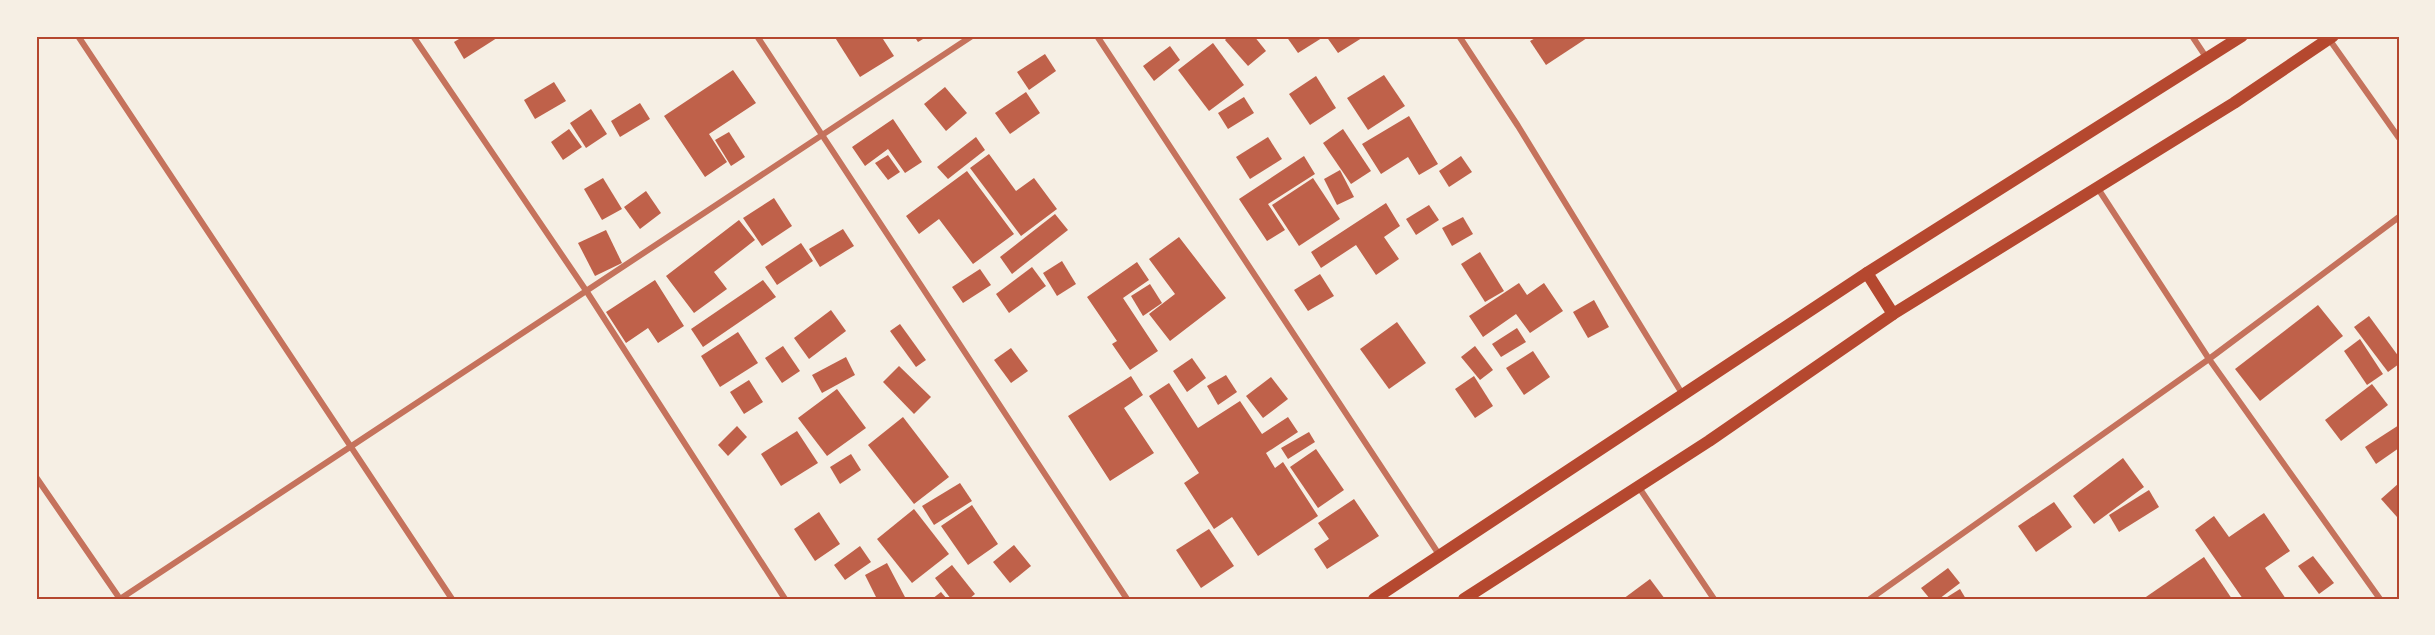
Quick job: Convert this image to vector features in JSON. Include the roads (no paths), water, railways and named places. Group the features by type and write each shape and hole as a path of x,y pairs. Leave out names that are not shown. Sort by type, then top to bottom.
{"main road":[{"path":"1374,599 1441,557 1867,273 2242,36"},
{"path":"1464,599 1710,441 1893,314 2234,103 2331,37"},
{"path":"1867,273 1893,314"}],"street":[{"path":"78,36 452,599"},
{"path":"413,36 587,292 785,599"},
{"path":"756,36 1126,599"},
{"path":"36,477 120,599 972,36"},
{"path":"1097,36 1441,557"},
{"path":"1458,36 1518,126 1683,395"},
{"path":"2192,36 2206,57"},
{"path":"2331,37 2399,138"},
{"path":"2097,187 2209,359 2379,597 2370,599"},
{"path":"1870,599 2209,359 2399,217"},
{"path":"1638,486 1714,599"}]}
